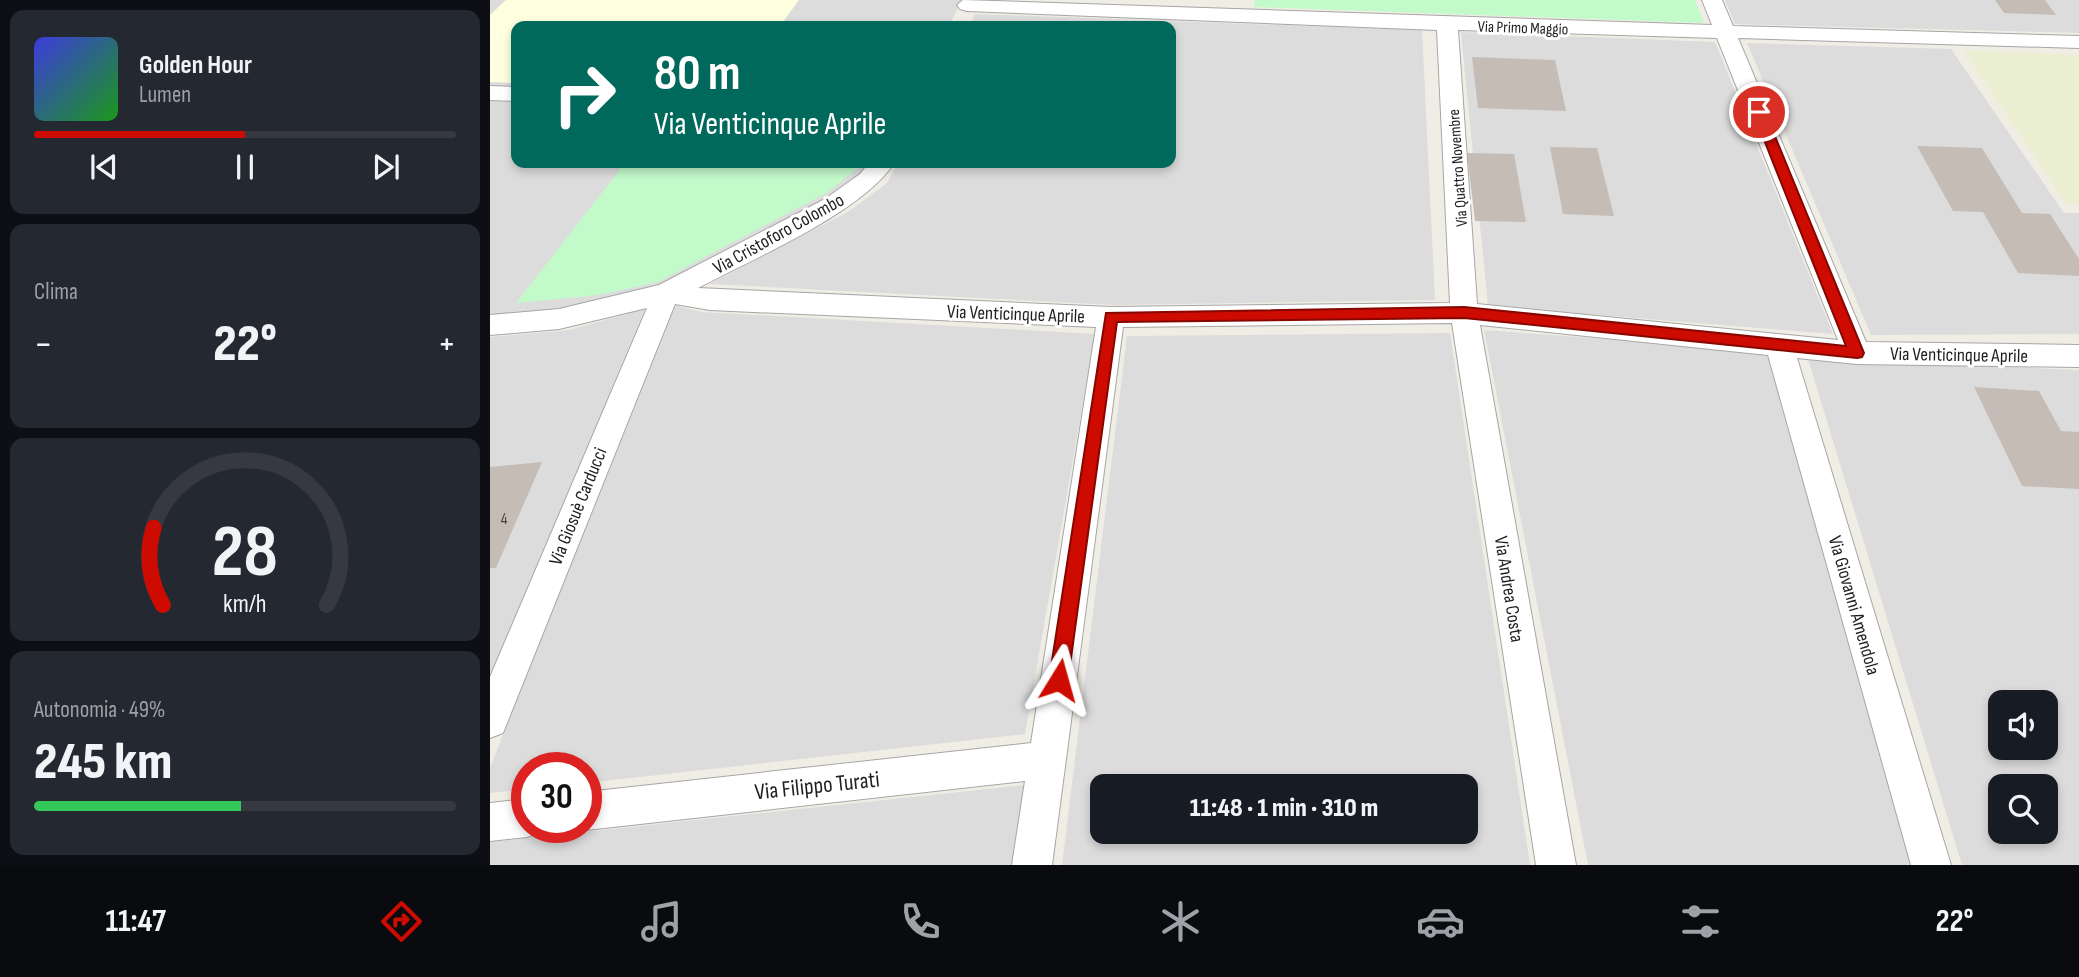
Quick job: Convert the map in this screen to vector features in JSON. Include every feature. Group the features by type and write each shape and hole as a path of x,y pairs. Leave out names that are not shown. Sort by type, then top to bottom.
{"street":[{"path":"1712,0 1857,353"},
{"path":"958,21 968,2"},
{"name":"Via Primo Maggio","path":"968,2 1447,24 2079,42"},
{"name":"Via Quattro Novembre","path":"1447,24 1464,313"},
{"path":"490,93 511,94"},
{"name":"Via Cristoforo Colombo","path":"666,293 834,205 868,180 878,168"},
{"path":"490,324 559,319 666,293"},
{"name":"Via Venticinque Aprile","path":"666,293 710,300 1111,317 1464,313 1857,353 2079,356"},
{"name":"Via Giosuè Carducci","path":"490,720 666,293"},
{"name":"Via Andrea Costa","path":"1464,313 1556,865"},
{"path":"1032,865 1111,317"},
{"name":"Via Giovanni Amendola","path":"1779,344 1931,865"},
{"name":"Via Filippo Turati","path":"602,809 1047,760"},
{"path":"490,822 511,820"}],"shaded area":[{"path":"490,0 962,0 952,21 511,21 511,168 872,168 865,177 833,202 639,297 490,319"},
{"path":"506,0 799,0 784,21 511,21 511,83 490,82 490,15"},
{"path":"1725,0 2079,0 2079,33 1735,24"},
{"path":"975,14 1171,21 972,21"},
{"path":"1176,21 1422,30 1435,300 1113,305 709,284 848,212 887,183 895,168 1176,168"},
{"path":"1461,32 1715,42 1833,334 1488,306"},
{"path":"1747,43 1951,49 2064,213 2079,213 2079,334 1871,335"},
{"path":"1963,50 2079,55 2079,204 2066,204"},
{"path":"673,305 702,312 1095,334 1025,734 602,781 602,752 511,752 511,791 490,793 490,768"},
{"path":"645,309 490,678 490,337 569,330"},
{"path":"1484,330 1771,351 1914,865 1588,865"},
{"path":"1450,333 1530,865 1062,865 1127,336"},
{"path":"1808,359 2079,370 2079,865 1962,865"},
{"path":"1025,785 1011,865 490,865 490,842 511,840 511,843 602,843 602,830"}],"green space":[{"path":"1255,0 1695,0 1704,23 1254,7"},
{"path":"621,168 858,168 828,192 658,282 599,295 516,303"}],"building":[{"path":"1995,0 2045,0 2056,15 2004,13"},
{"path":"1472,57 1555,60 1566,111 1478,108"},
{"path":"1917,146 1982,148 2022,213 2050,214 2079,259 2079,276 2018,273 1983,212 1953,211"},
{"path":"1550,147 1597,148 1614,216 1563,214"},
{"path":"1467,153 1514,154 1526,222 1475,221"},
{"path":"1974,387 2039,391 2061,431 2079,432 2079,489 2022,486"},
{"path":"542,462 496,568 490,568 490,467"}],"route":[{"path":"1059,680 1111,317 1464,313 1857,353 1759,112"}]}
